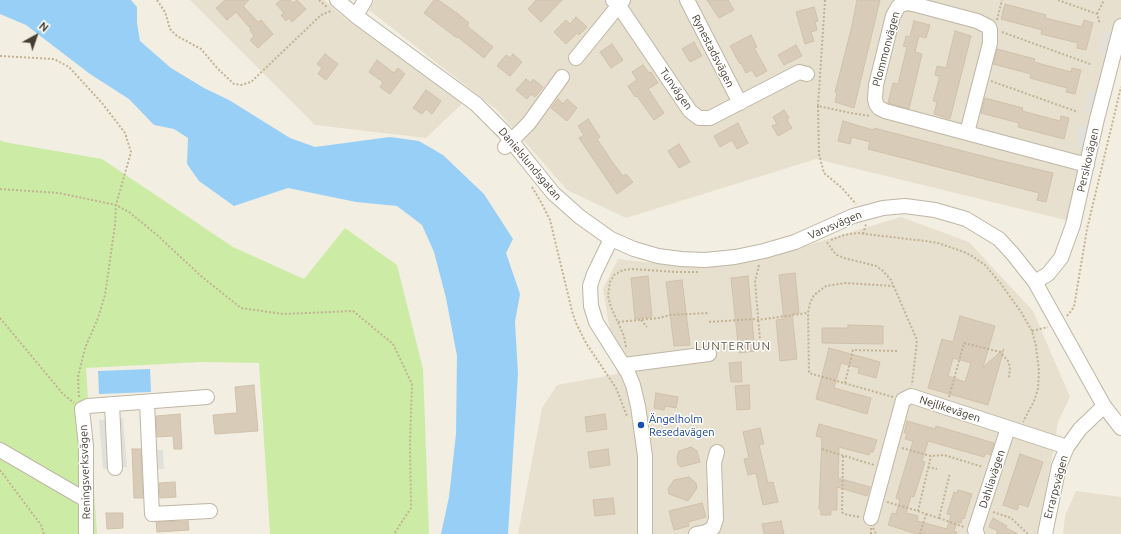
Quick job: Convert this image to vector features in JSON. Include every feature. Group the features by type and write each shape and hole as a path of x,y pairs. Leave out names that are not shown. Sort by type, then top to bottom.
{"street":[{"name":"Danielslundsgatan","path":"337,0 356,16 464,94 486,113 508,144 553,193 580,217 611,238"},
{"path":"356,16 365,0"},
{"name":"Rynestadsvägen","path":"687,0 740,103"},
{"path":"576,58 618,2"},
{"name":"Tunvägen","path":"618,2 693,114 699,118 706,119 799,72 807,74"},
{"name":"Plommonvägen","path":"884,111 876,104 876,85 893,16 900,5 907,3 913,4 977,21 987,25 993,30"},
{"name":"Persikovägen","path":"1036,282 1048,274 1061,258 1073,225 1088,165 1097,119 1121,26"},
{"path":"967,133 993,30"},
{"path":"508,144 529,123 562,76"},
{"path":"884,111 1088,165"},
{"name":"Varvsvägen","path":"611,238 634,249 672,258 704,260 735,257 764,251 795,242 853,216 883,208 905,206 935,210 966,219 999,239 1036,282 1104,406 1121,428"},
{"path":"611,238 590,286 591,306 596,322 624,365 633,385 641,425 645,456 645,534"},
{"path":"624,365 709,354"},
{"path":"82,409 88,406 207,397"},
{"name":"Nejlikevägen","path":"871,518 891,445 907,398 946,408 1067,447"},
{"path":"146,402 152,514 210,511"},
{"path":"112,404 115,468"},
{"name":"Errarpsvägen","path":"1045,534 1059,466 1067,447 1080,429 1104,406"},
{"name":"Reningsverksvägen","path":"82,409 86,446 86,534"},
{"name":"Dahliavägen","path":"976,533 982,508 995,470 1013,430"},
{"path":"0,450 86,500"},
{"path":"696,534 706,532 713,528 716,519 714,463 717,452"}],"path":[{"path":"157,0 165,12 170,29 177,36 201,50 234,84 241,85 251,82 321,15 332,10 319,0"},
{"path":"825,0 818,106 818,154 824,173 842,188 857,206 866,223 863,234"},
{"path":"1002,0 993,30 1090,64"},
{"path":"1058,0 1098,14"},
{"path":"1100,24 1098,14 1104,0"},
{"path":"0,56 54,58 69,67 102,103 125,133 131,152 116,205 115,225 105,295 98,318 85,348 78,377 78,394 82,409"},
{"path":"980,78 1078,112"},
{"path":"1064,320 1074,307 1087,229 1121,87"},
{"path":"818,106 873,116 884,111"},
{"path":"531,186 550,220 576,323 586,343 614,384 622,400 627,417"},
{"path":"0,189 59,193 116,205 129,212 157,235 201,276 241,308 283,314 353,311 393,344 412,384 410,444 411,508 394,534"},
{"path":"820,245 844,235 863,234 938,243 952,247 972,256 989,270 1021,312 1032,331 1038,360 1038,389 1034,401 1013,430"},
{"path":"827,242 833,251 840,256 873,265 879,268 888,277 894,286 917,340 907,398 809,373 808,313 810,303 814,295 826,286 845,283 894,286"},
{"path":"755,266 765,263"},
{"path":"759,265 755,282 760,340"},
{"path":"624,365 628,360 624,336 611,307 608,296 610,282 616,274 623,270 632,269 702,272"},
{"path":"618,322 659,318 670,315 708,313"},
{"path":"709,322 753,319 758,320 808,313"},
{"path":"0,318 63,394 82,409"},
{"path":"641,320 647,327"},
{"path":"1032,331 1048,327"},
{"path":"946,408 964,343 1000,352 1008,361 1010,367 1010,378"},
{"path":"845,383 853,350 897,352"},
{"path":"891,445 931,456 944,455 995,470"},
{"path":"822,449 884,469"},
{"path":"844,456 842,512 844,514 871,518"},
{"path":"918,511 931,456"},
{"path":"928,467 938,470"},
{"path":"0,470 41,525 44,534"},
{"path":"876,499 939,518 950,473"},
{"path":"982,508 1011,518 1028,534"},
{"path":"920,534 926,514"},
{"path":"939,518 976,533"}],"shaded area":[{"path":"190,0 324,0 341,15 465,101 426,138 315,125"},
{"path":"374,0 1121,0 1121,20 1070,221 816,159 626,218 567,190 497,110 369,10"},
{"path":"1104,32 1111,33 1106,55 1099,53"},
{"path":"1089,91 1096,93 1091,114 1083,112"},
{"path":"1080,125 1088,127 1083,148 1075,147"},
{"path":"901,217 969,242 1033,311 1070,397 1058,422 1039,534 518,534 542,408 557,385 617,374 603,289 618,259 685,267 762,259"},
{"path":"123,418 127,467 103,469 99,420"},
{"path":"156,450 163,450 164,469 157,469"},
{"path":"1076,491 1121,497 1121,534 1063,534 1065,516"}],"green space":[{"path":"0,140 4,142 102,159 233,247 304,279 345,228 397,265 423,369 429,534 270,534 259,363 201,362 86,368 97,534 0,534"}],"water":[{"path":"0,0 131,0 137,7 137,23 140,41 171,68 204,88 229,100 290,138 315,147 390,137 419,141 443,155 484,194 513,239 506,253 520,294 515,322 518,374 508,534 441,534 449,497 456,434 457,356 446,298 434,252 422,225 397,206 356,202 288,188 234,206 199,181 187,164 188,138 174,129 154,125 129,99 90,74 26,25 0,14"},
{"path":"150,369 151,392 99,394 98,371"}],"building":[{"path":"225,0 249,0 243,6 258,22 261,20 273,34 258,48 250,40 254,36 250,30 251,29 236,12 227,20 216,8"},
{"path":"281,0 290,0 293,3 297,0 306,9 292,22 289,18 286,21 281,15 284,13 276,4"},
{"path":"434,0 438,0 458,14 469,23 467,26 493,47 484,58 424,13"},
{"path":"536,0 562,0 541,22 528,9"},
{"path":"707,0 728,0 734,10 719,18"},
{"path":"857,0 880,0 854,108 835,102 837,93 835,92"},
{"path":"1005,4 1046,15 1045,18 1082,27 1084,20 1093,23 1086,50 1077,48 1078,43 1041,34 1042,30 1001,19"},
{"path":"814,7 818,21 815,22 817,30 811,32 814,41 805,44 796,12"},
{"path":"576,17 587,27 579,35 577,33 566,44 554,32 566,20 570,24"},
{"path":"914,21 930,25 926,38 919,36 915,52 922,54 909,109 888,103 893,83 898,84 907,47 903,46 906,36 910,37"},
{"path":"955,31 971,36 950,119 934,114 937,102 933,101 939,79 939,76 935,75 937,66 946,68"},
{"path":"751,35 757,47 754,48 767,71 756,77 752,70 746,73 730,46"},
{"path":"694,42 702,56 690,62 682,49"},
{"path":"612,44 623,60 611,68 600,52"},
{"path":"796,45 802,56 784,65 778,55"},
{"path":"997,49 1035,59 1034,62 1071,72 1072,68 1081,70 1075,94 1066,92 1067,88 1030,78 1031,74 993,64"},
{"path":"325,54 338,64 326,80 318,74 322,68 317,64"},
{"path":"513,54 522,62 510,76 497,66 506,55 510,58"},
{"path":"377,60 394,73 398,68 405,74 390,94 380,87 383,82 369,72"},
{"path":"643,65 649,73 651,72 658,83 648,89 664,113 654,120 628,86 637,80 632,72"},
{"path":"526,79 531,83 533,79 543,87 535,97 531,94 527,99 516,90"},
{"path":"426,90 441,101 432,114 426,109 422,114 413,108"},
{"path":"985,98 1023,108 1022,111 1060,121 1061,116 1069,118 1064,139 1018,127 1019,123 981,113"},
{"path":"558,99 563,104 567,99 577,108 567,121 551,108"},
{"path":"784,110 789,118 787,120 792,128 778,136 772,126 777,124 773,117"},
{"path":"588,119 600,137 597,139 613,163 623,176 626,174 633,182 617,194 579,138 584,135 578,126"},
{"path":"843,121 873,130 874,128 1053,173 1046,202 1037,200 1039,193 868,149 870,142 852,137 850,144 838,141"},
{"path":"738,123 748,143 737,149 732,140 720,147 714,136"},
{"path":"679,144 690,162 679,168 668,151"},
{"path":"795,273 799,313 792,314 797,359 780,361 776,320 784,319 779,275"},
{"path":"648,276 652,317 635,319 631,278"},
{"path":"748,276 755,351 739,353 731,278"},
{"path":"682,280 690,345 674,346 666,282"},
{"path":"960,316 995,326 983,367 1004,349 988,405 928,388 942,339 953,342","holes":["953,358 971,363 965,382 948,376"]},
{"path":"848,325 883,326 883,344 822,343 822,328 848,328"},
{"path":"829,348 880,362 876,378 858,373 859,368 841,363 834,388 871,398 867,414 816,399"},
{"path":"741,362 742,382 731,382 729,363"},
{"path":"254,385 258,431 215,434 213,415 237,413 235,387"},
{"path":"749,385 750,409 737,410 735,386"},
{"path":"656,393 678,397 676,408 665,406 664,410 654,408"},
{"path":"180,414 182,449 174,449 173,436 157,437 156,416"},
{"path":"605,414 607,429 587,432 585,417"},
{"path":"907,421 935,429 936,426 994,443 990,455 986,453 984,457 928,441 922,461 925,462 914,497 911,496 906,513 918,516 917,521 947,529 951,515 947,514 954,492 957,493 958,490 972,494 964,519 962,518 961,523 957,522 954,531 957,532 956,534 917,534 888,525 892,513 896,514 900,500 896,498 913,441 905,439 907,433 904,433"},
{"path":"819,424 877,440 873,452 870,452 869,455 839,447 838,478 870,487 867,496 837,487 837,510 831,510 831,515 821,515 821,510 819,509 822,438 816,436"},
{"path":"760,428 764,444 759,445 768,483 773,482 778,502 763,505 756,473 748,475 744,459 749,458 743,432"},
{"path":"691,447 697,451 700,462 681,467 678,464 677,457 679,451"},
{"path":"132,449 141,449 143,498 134,498"},
{"path":"608,449 610,465 590,468 588,452"},
{"path":"1020,454 1043,462 1028,507 1019,504 1017,510 1003,505"},
{"path":"689,477 696,483 697,488 688,501 669,494 668,489 674,480"},
{"path":"175,482 176,497 160,498 159,483"},
{"path":"613,498 615,514 595,516 593,500"},
{"path":"702,503 706,517 688,522 689,526 674,530 669,511"},
{"path":"106,513 123,513 123,528 107,529"},
{"path":"993,518 1007,526 1006,528 1018,534 996,534 998,531 989,527"},
{"path":"188,521 189,530 157,532 156,522"},
{"path":"781,521 784,534 764,534 762,524"}],"place":[{"name":"Ängelholm Resedavägen","path":"641,425"}],"district":[{"name":"LUNTERTUN","path":"733,346"}]}
